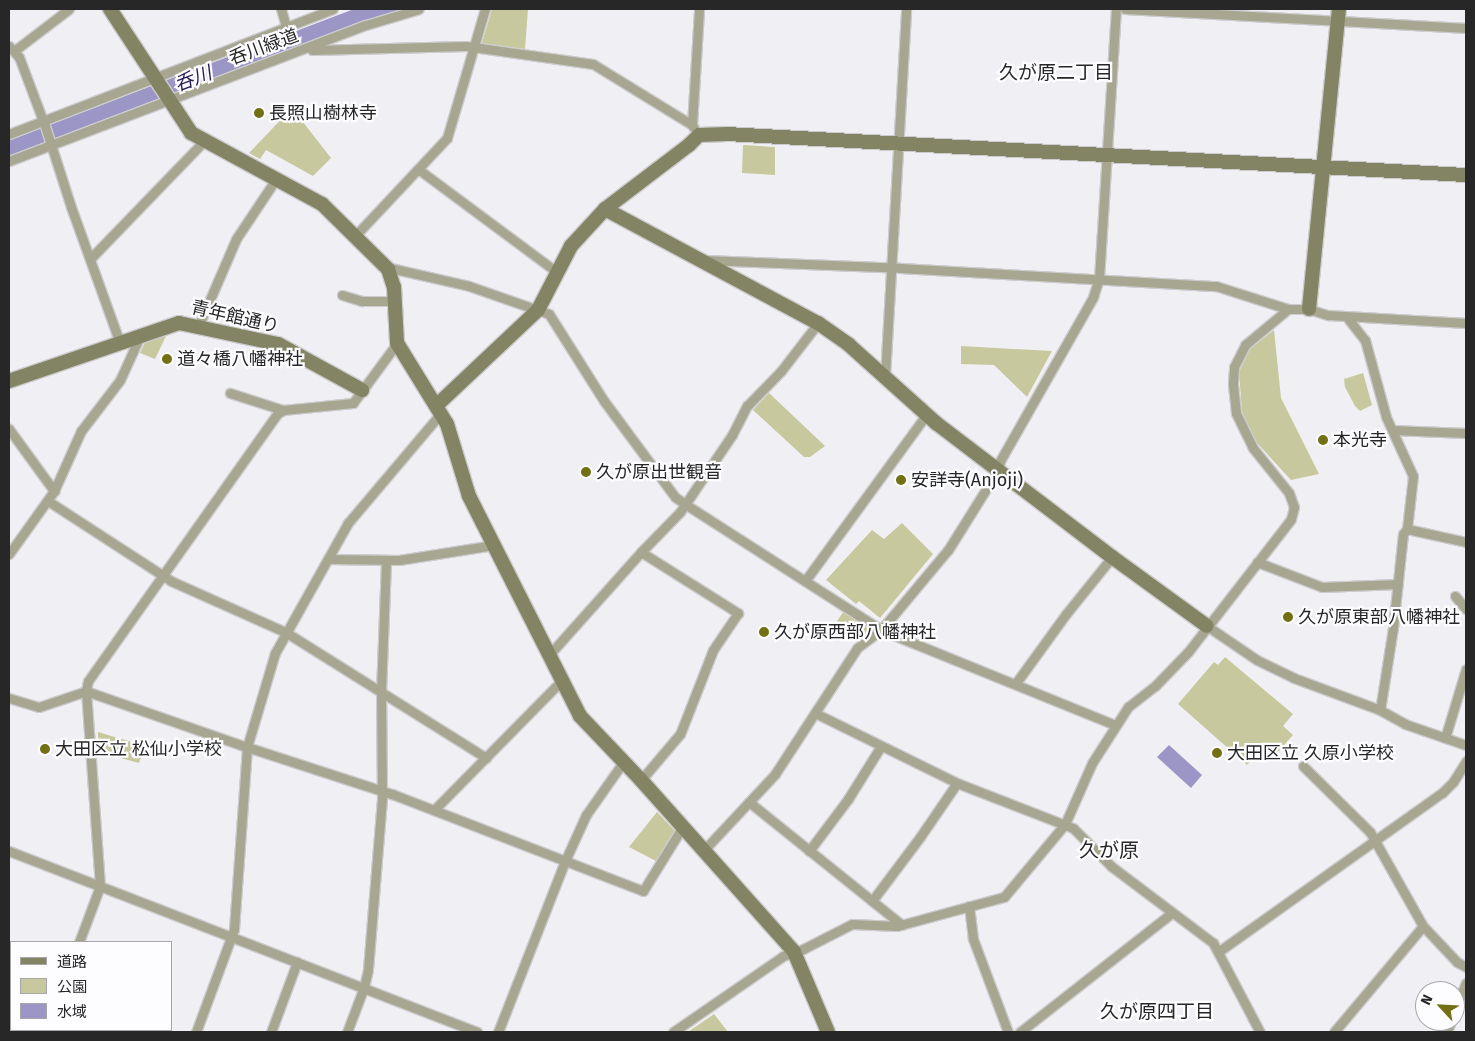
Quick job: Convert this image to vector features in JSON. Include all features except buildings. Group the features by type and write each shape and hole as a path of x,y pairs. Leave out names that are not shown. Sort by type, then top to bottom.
{"street":[{"path":"69,9 11,48 19,57 44,123 120,343"},
{"path":"110,9 191,133 322,204 386,266 392,277 397,343 452,434 469,496 580,716 683,826 794,952 828,1032"},
{"path":"281,9 286,26"},
{"path":"9,134 44,123 333,9"},
{"name":"呑川緑道","path":"9,161 50,143 169,98 366,26 419,9"},
{"path":"354,237 446,138 485,9"},
{"path":"196,1032 231,937 247,748 275,653 348,523 438,410 538,310 571,246 605,209 689,145 696,130 699,9"},
{"path":"885,376 906,9"},
{"path":"704,850 775,774 857,648 881,630 948,550 998,470 1000,461 1093,297 1100,279 1116,9"},
{"path":"1125,9 1339,15 1466,28"},
{"path":"1309,309 1339,15"},
{"path":"304,50 474,46 593,64 696,130 711,133 1466,175"},
{"path":"90,259 205,140"},
{"path":"418,169 558,273"},
{"path":"198,327 236,239 276,179"},
{"path":"605,209 818,323 849,344 926,415 1112,557 1256,660 1294,678 1380,710 1405,724 1466,745"},
{"path":"700,260 892,267 1216,286 1288,309 1309,309 1328,315 1466,323"},
{"path":"386,266 469,286 548,314 604,401 675,497 881,630 1016,683 1115,726"},
{"path":"342,295 362,301 394,301"},
{"path":"674,1032 783,956 852,924 902,925 1004,897 1065,824 1092,763 1128,707 1155,686 1188,652 1291,519 1294,507 1289,492 1252,448 1236,413 1234,367 1244,344 1288,309"},
{"path":"1346,316 1365,340 1392,430 1413,476 1408,529 1403,534 1398,584 1380,710"},
{"path":"550,655 685,504 732,435 747,406 780,371 818,323"},
{"name":"青年館通り","path":"9,381 176,324 278,344 362,390"},
{"path":"9,554 54,491 82,431 120,380 140,336"},
{"path":"230,393 283,410 353,403 397,343"},
{"path":"79,941 100,886 86,691 91,677 277,414 283,410"},
{"path":"805,581 926,415"},
{"path":"9,429 54,491"},
{"path":"1392,430 1466,433"},
{"path":"48,500 171,581 287,633 486,758"},
{"path":"1408,529 1466,542"},
{"path":"328,559 399,560 494,545"},
{"path":"641,552 738,613 713,650 680,734 641,780"},
{"path":"1016,683 1066,614 1112,557"},
{"path":"347,1032 364,987 368,969 382,792 381,692 386,560"},
{"path":"1257,562 1322,587 1398,584"},
{"path":"1455,596 1466,609"},
{"path":"1445,738 1466,669"},
{"path":"434,810 562,680"},
{"path":"9,698 39,706 86,691 247,748 434,810 643,891 683,826"},
{"path":"815,713 957,783 1073,828 1111,866 1213,943 1260,1032"},
{"path":"809,851 848,799 881,746"},
{"path":"498,1032 565,861 586,815 624,761"},
{"path":"1218,952 1442,793 1453,782 1466,761"},
{"path":"1303,766 1370,832 1373,841 1423,926 1457,962 1466,967"},
{"path":"872,901 957,783"},
{"path":"749,802 902,925"},
{"path":"9,851 477,1032"},
{"path":"969,906 973,939 1008,1032"},
{"path":"1020,1032 1172,913"},
{"path":"1334,1032 1423,926"},
{"path":"271,1032 297,962"}],"green space":[{"path":"492,9 528,9 525,49 482,43"},
{"path":"292,108 331,158 313,176 266,150 260,159 249,153"},
{"path":"743,145 775,147 775,175 742,173"},
{"path":"1274,330 1281,398 1319,474 1291,480 1256,442 1242,412 1239,372 1250,349"},
{"path":"168,332 155,359 140,353 146,340"},
{"path":"961,346 1052,351 1027,397 994,365 961,364"},
{"path":"1363,373 1372,405 1360,411 1355,406 1345,387 1344,379"},
{"path":"769,393 825,446 810,457 804,457 753,410"},
{"path":"902,523 933,554 880,618 859,601 856,604 826,580 872,530 884,539"},
{"path":"844,611 870,627 870,631 862,638 837,621"},
{"path":"1225,657 1293,714 1283,726 1293,735 1277,753 1266,744 1247,765 1178,704 1214,662 1218,665"},
{"path":"98,732 145,746 139,763 99,752"},
{"path":"657,812 675,831 656,861 629,847"},
{"path":"714,1014 728,1032 688,1032"}],"water":[{"name":"呑川","path":"354,9 418,9 9,160 9,140"},
{"path":"1169,745 1202,775 1191,788 1157,757"}],"place":[{"name":"長照山樹林寺","path":"259,113"},
{"name":"道々橋八幡神社","path":"167,359"},
{"name":"本光寺","path":"1323,440"},
{"name":"久が原出世観音","path":"586,472"},
{"name":"安詳寺(Anjoji)","path":"901,480"},
{"name":"久が原東部八幡神社","path":"1288,617"},
{"name":"久が原西部八幡神社","path":"764,632"},
{"name":"大田区立 松仙小学校","path":"45,749"},
{"name":"大田区立 久原小学校","path":"1217,753"}],"district":[{"name":"久が原二丁目","path":"1056,73"},
{"name":"久が原","path":"1109,850"},
{"name":"久が原四丁目","path":"1157,1012"}]}
